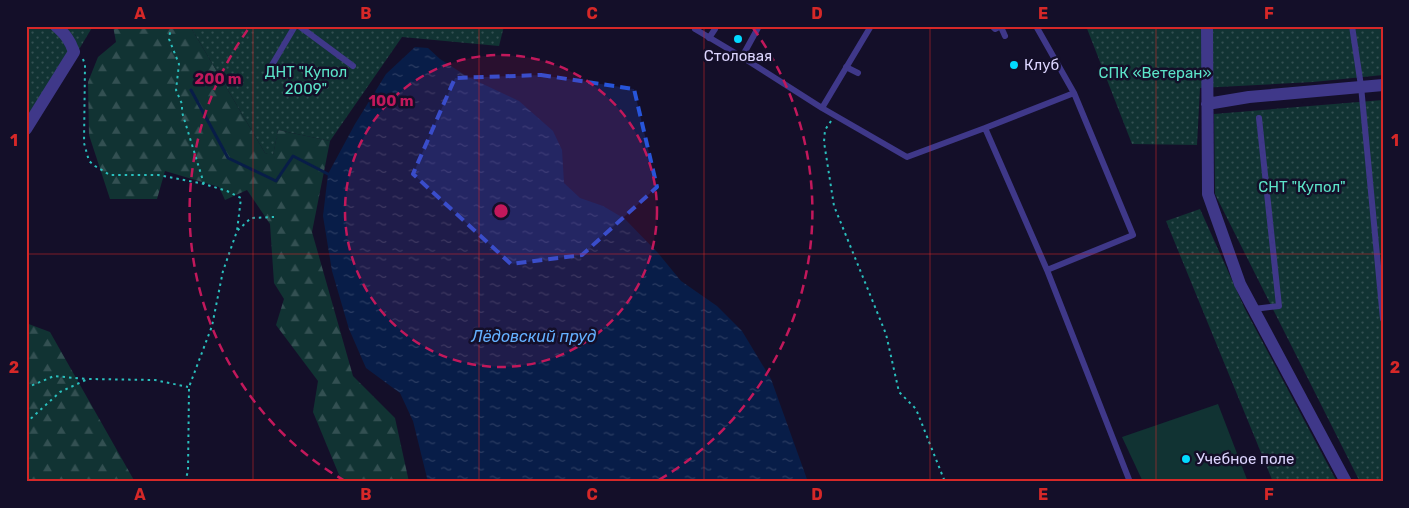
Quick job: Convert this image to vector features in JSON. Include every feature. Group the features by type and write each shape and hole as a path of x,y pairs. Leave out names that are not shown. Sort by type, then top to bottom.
{"street":[{"path":"26,129 74,52 66,34 56,26"},
{"path":"1207,26 1208,194 1240,284 1346,482"},
{"path":"1206,104 1383,85"}],"lane":[{"path":"272,65 295,26"},
{"path":"299,26 354,66"},
{"path":"742,56 750,36 759,26"},
{"path":"822,108 871,26"},
{"path":"992,26 995,29 1001,26 1005,36"},
{"path":"1036,26 1074,93 1133,235 1047,270"},
{"path":"1352,26 1362,86 1383,319"},
{"path":"694,27 822,108 907,157 1074,93"},
{"path":"710,38 715,29"},
{"path":"846,67 858,73"},
{"path":"1254,309 1279,306 1259,118"},
{"path":"985,128 1047,270 1130,482"}],"path":[{"path":"170,26 169,39 179,64 176,90 182,104 182,112 204,184"},
{"path":"74,52 85,60 84,143 89,161 94,166 110,175 158,175 204,184 227,191 241,198 237,231 223,271 212,326 189,387 188,471 185,482"},
{"path":"835,115 825,130 824,142 834,206 886,334 899,392 916,409 945,482"},
{"path":"237,231 251,218 274,217"},
{"path":"26,388 54,376 88,379 155,380 189,387"},
{"path":"26,423 60,392 88,379"}],"highlighted area":[{"path":"541,75 634,89 657,187 582,255 511,264 413,174 455,78"}],"green space":[{"path":"26,26 93,26 26,138"},
{"path":"113,26 190,26 265,153 273,155 278,130 330,141 312,232 353,376 395,418 409,482 342,482 313,412 318,381 276,325 284,299 274,283 270,224 247,190 225,200 219,187 165,171 157,199 110,199 89,135 88,82 98,57 116,42"},
{"name":"ДНТ \"Купол 2009\"","path":"190,26 504,26 499,46 402,37 330,141 278,130 273,156 265,153"},
{"name":"СПК «Ветеран»","path":"1086,26 1383,26 1383,75 1313,82 1200,88 1197,145 1132,144"},
{"name":"СНТ \"Купол\"","path":"1383,100 1383,482 1360,482 1215,194 1214,114"},
{"path":"1200,209 1245,309 1337,482 1273,482 1166,221"},
{"path":"26,323 50,332 135,482 26,482"},
{"name":"Учебное поле","path":"1218,404 1248,482 1143,482 1122,437"}],"water":[{"name":"Лёдовский пруд","path":"415,47 428,48 440,59 468,77 519,101 553,131 562,150 564,183 580,198 603,206 625,219 658,253 681,281 717,306 742,331 771,379 808,482 428,482 413,421 400,393 366,368 349,329 332,271 323,216 328,174 355,124 386,74"}],"waterway":[{"path":"191,90 228,158 276,181 293,156 328,174"}],"place":[{"name":"Столовая","path":"738,39"},
{"name":"Клуб","path":"1014,65"},
{"name":"Учебное поле","path":"1186,459"}]}
